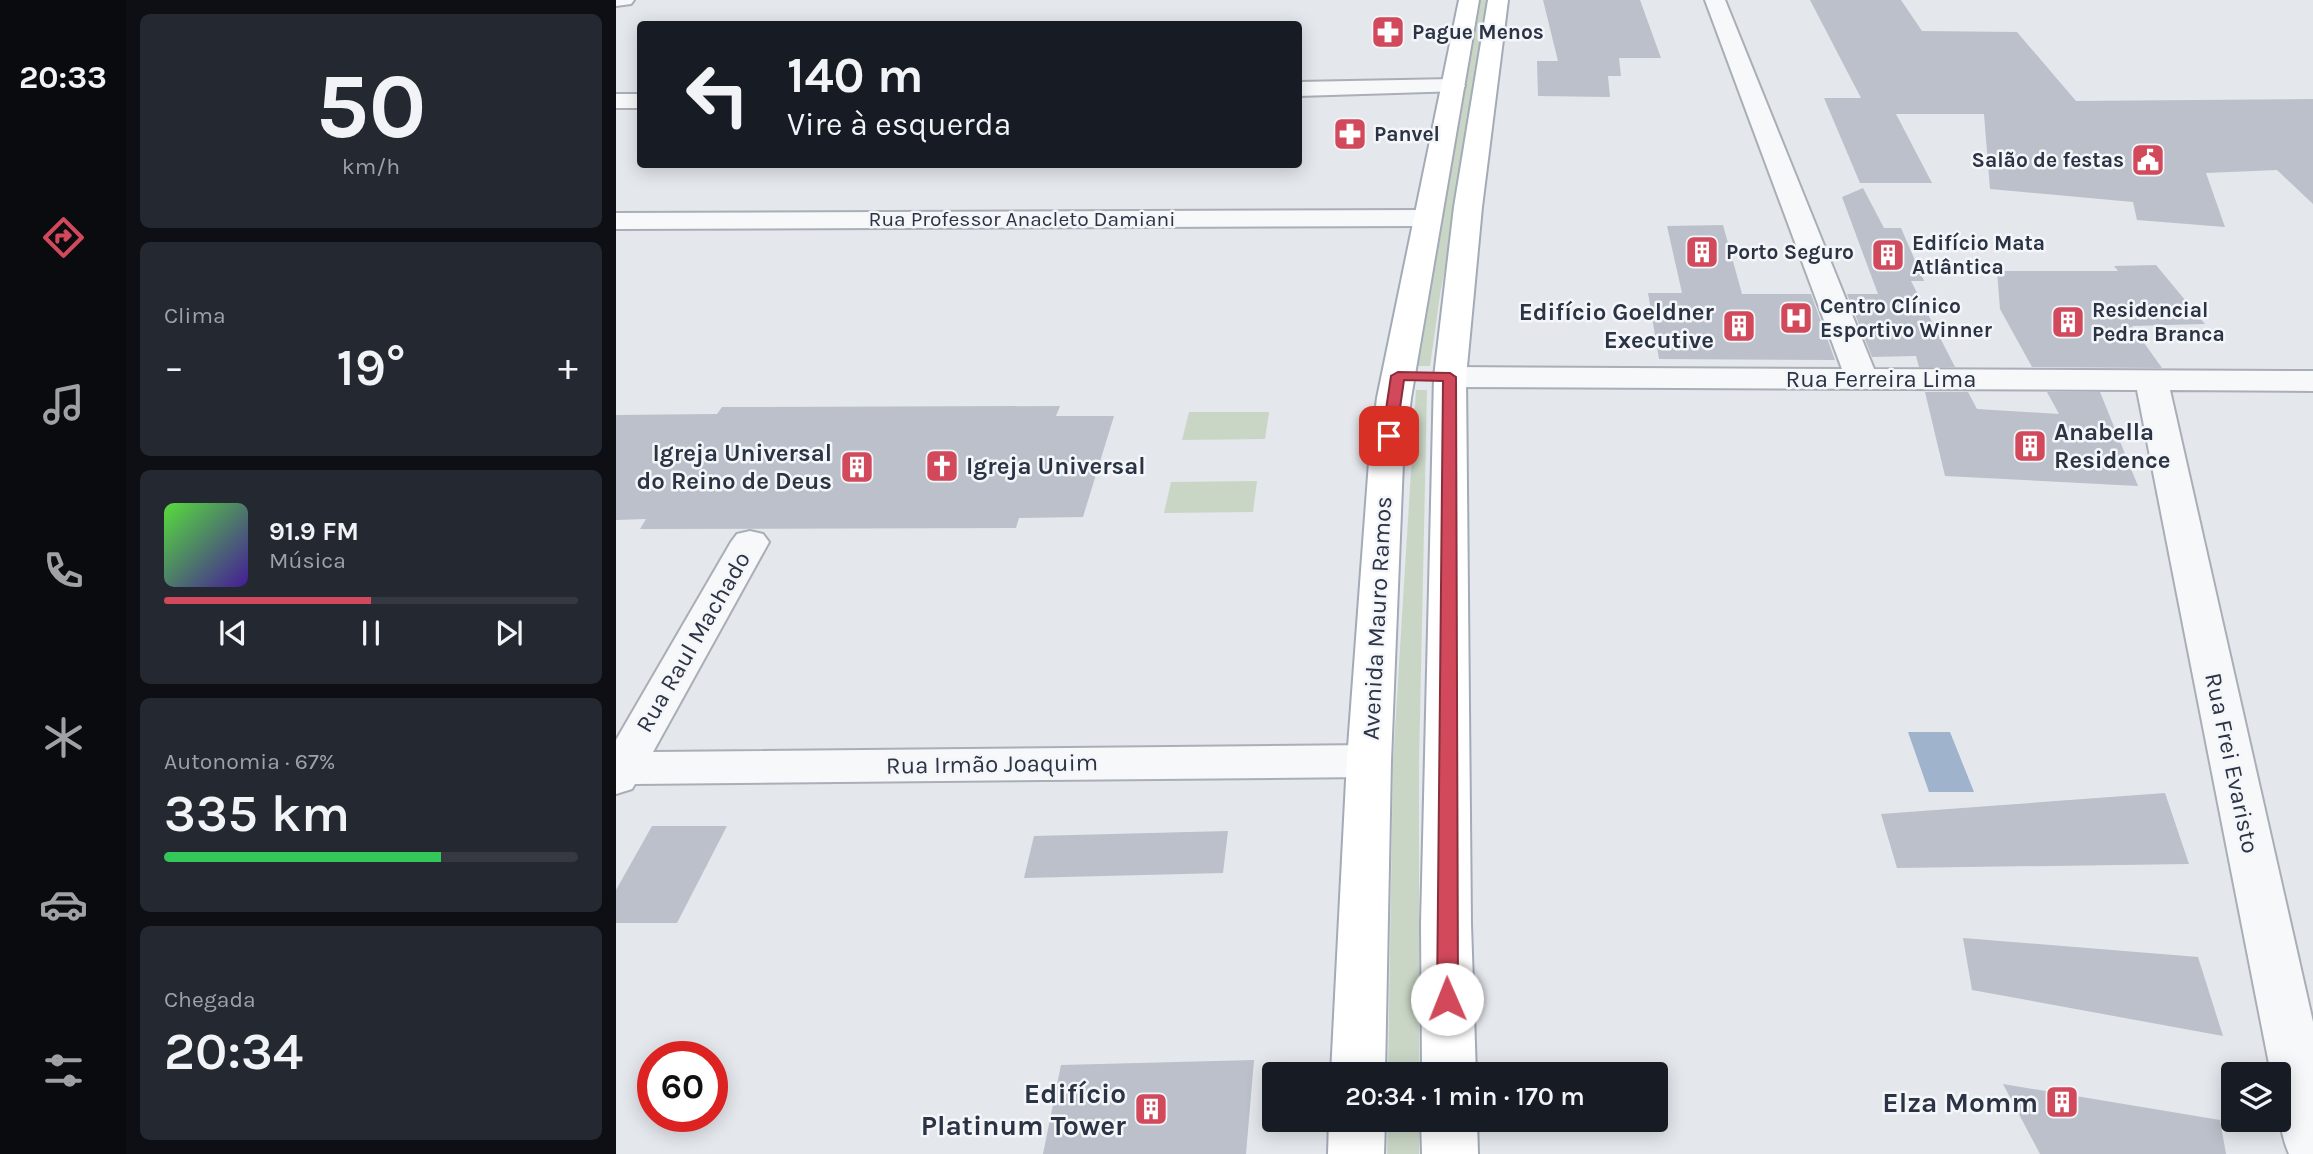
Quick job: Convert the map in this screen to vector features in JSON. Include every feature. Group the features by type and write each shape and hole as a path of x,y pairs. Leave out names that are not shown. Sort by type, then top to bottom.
{"main road":[{"name":"Avenida Mauro Ramos","path":"1359,1062 1368,761 1386,462 1398,376 1469,0"},
{"path":"1448,1062 1446,924 1450,377 1468,207 1498,0"},
{"path":"1398,376 1450,377"},
{"path":"1356,1154 1357,1132"},
{"path":"1449,1132 1450,1154"}],"street":[{"path":"616,0 624,0"},
{"path":"1715,0 1862,379"},
{"path":"1302,89 1453,86"},
{"path":"616,102 637,101"},
{"name":"Rua Professor Anacleto Damiani","path":"616,221 1427,218"},
{"name":"Rua Ferreira Lima","path":"1450,377 2313,382"},
{"name":"Rua Frei Evaristo","path":"2151,380 2313,1145"},
{"name":"Rua Raul Machado","path":"618,771 750,542"},
{"name":"Rua Irmão Joaquim","path":"618,771 1368,761"}],"green space":[{"path":"1478,0 1487,0 1463,173 1440,295 1430,366 1417,366"},
{"path":"1416,390 1427,390 1419,763 1419,1062 1388,1062 1393,762"},
{"path":"1189,412 1269,412 1265,439 1182,440"},
{"path":"1257,481 1253,512 1164,513 1171,482"},
{"path":"1388,1132 1419,1132 1419,1154 1387,1154"}],"water":[{"path":"1908,732 1950,732 1974,792 1929,792"}],"building":[{"path":"1543,0 1640,0 1661,58 1619,58 1621,76 1608,76 1610,97 1538,96 1537,61 1558,61"},
{"path":"1810,0 1901,0 1922,31 2017,32 2076,101 2313,99 2313,204 2277,170 2206,173 2225,227 2137,220 2133,202 1990,189 1984,114 1896,114 1932,183 1860,183 1824,98 1861,98"},
{"path":"1863,188 1884,228 1901,228 1924,281 1911,281 1955,367 1919,367 1916,356 1872,357 1847,294 1878,294 1842,197"},
{"name":"Edifício Goeldner Executive","path":"1723,225 1742,294 1811,294 1835,360 1659,359 1648,293 1682,293 1667,226"},
{"name":"Residencial Pedra Branca","path":"2156,265 2205,324 2132,326 2162,368 2032,367 2000,309 1997,271 2118,271 2114,266"},
{"name":"Anabella Residence","path":"1925,392 1968,392 1977,409 2059,414 2047,392 2100,392 2138,486 1945,476"},
{"name":"Igreja Universal do Reino de Deus","path":"1060,406 1056,416 1114,416 1083,517 1019,518 1016,528 640,529 646,519 616,520 616,415 717,414 722,407"},
{"path":"2165,793 2189,864 1897,868 1881,814"},
{"path":"652,826 727,826 677,923 616,923 616,890"},
{"path":"1228,831 1223,873 1024,878 1034,836"},
{"path":"1963,938 2198,957 2223,1036 1972,990"},
{"name":"Edifício Platinum Tower","path":"1254,1060 1246,1154 1043,1154 1061,1065"},
{"name":"Elza Momm","path":"2003,1084 2220,1120 2226,1154 2040,1154"}],"place":[{"name":"Pague Menos","path":"1388,32"},
{"name":"Panvel","path":"1350,134"},
{"name":"Salão de festas","path":"2148,160"},
{"name":"Porto Seguro","path":"1702,252"},
{"name":"Edifício Mata Atlântica","path":"1888,255"},
{"name":"Centro Clínico Esportivo Winner","path":"1796,318"},
{"name":"Residencial Pedra Branca","path":"2068,322"},
{"name":"Edifício Goeldner Executive","path":"1739,326"},
{"name":"Anabella Residence","path":"2030,446"},
{"name":"Igreja Universal","path":"942,466"},
{"name":"Igreja Universal do Reino de Deus","path":"857,467"},
{"name":"Elza Momm","path":"2062,1102"},
{"name":"Edifício Platinum Tower","path":"1151,1109"}],"route":[{"path":"1389,436 1398,376 1450,377 1447,999"}]}
